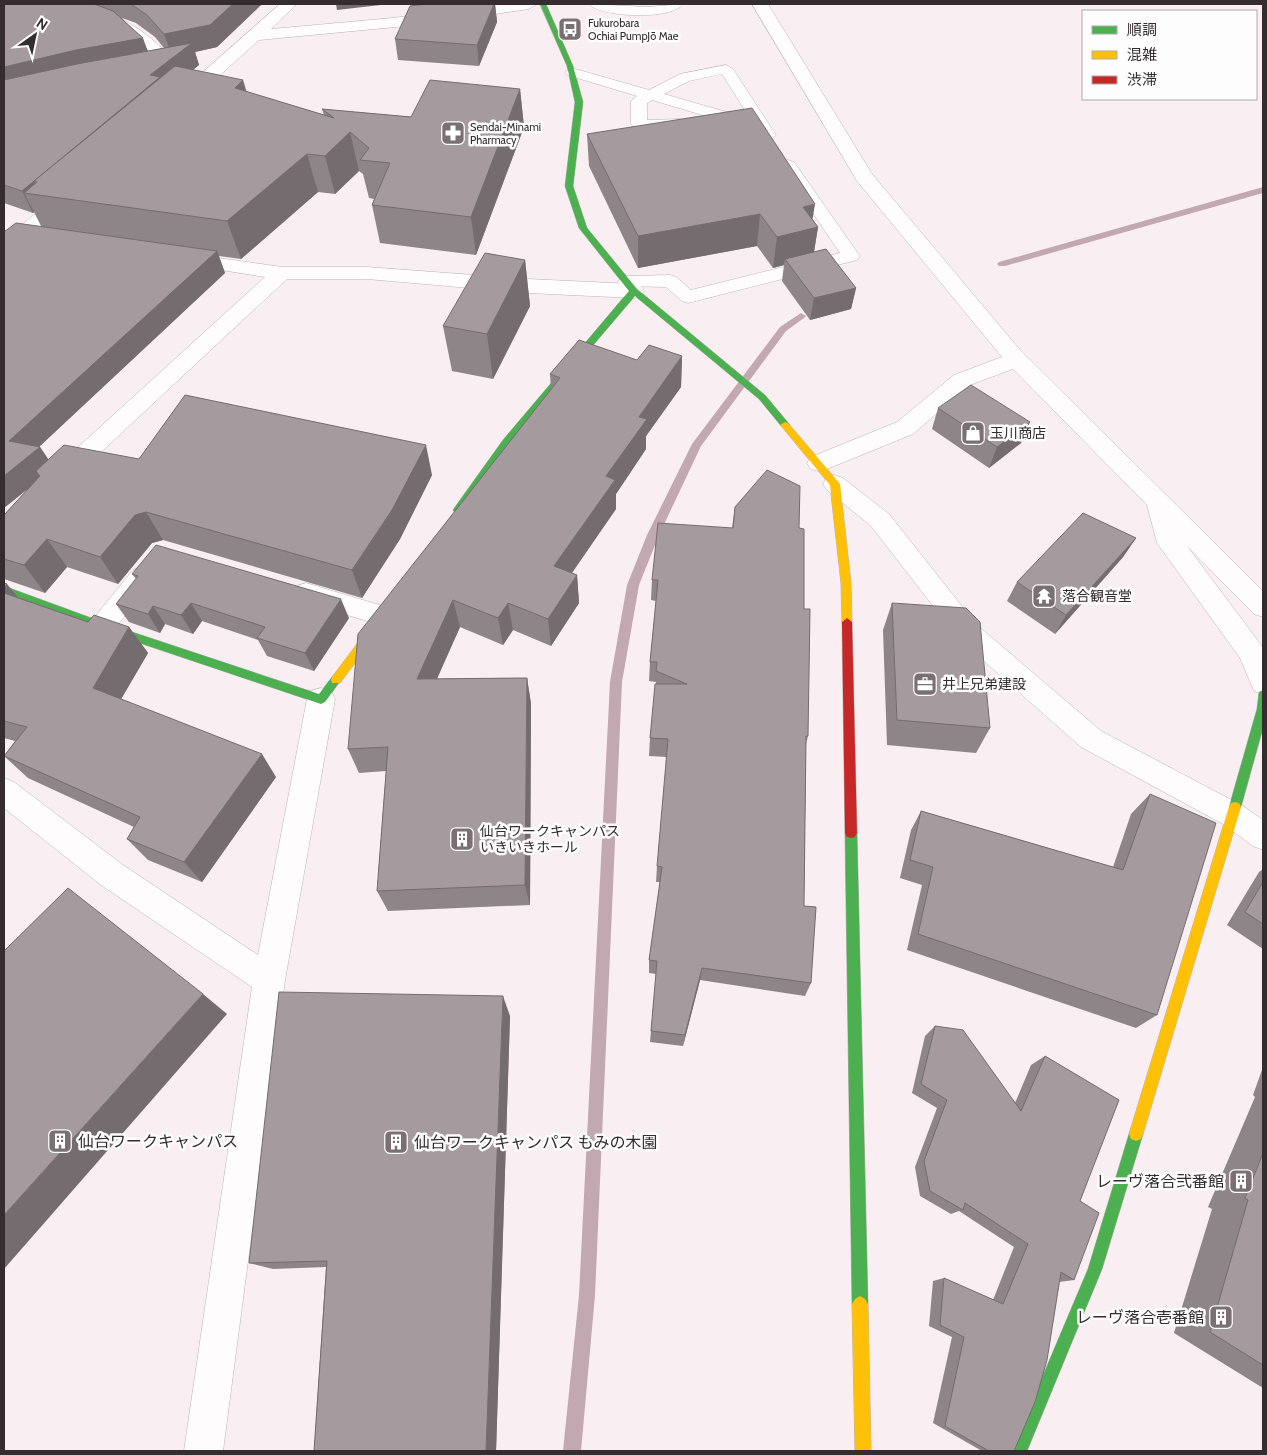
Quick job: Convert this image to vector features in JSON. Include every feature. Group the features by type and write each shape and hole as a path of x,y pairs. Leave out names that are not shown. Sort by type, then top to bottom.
{"street":[{"path":"64,4 129,28 148,42 166,63"},
{"path":"170,110 289,4"},
{"path":"256,35 454,17 529,4"},
{"path":"543,4 572,72 579,102 569,186 583,228 630,286 762,397 835,484 880,520 966,631 1091,739 1233,815 1263,837"},
{"path":"597,4 644,11 658,10 675,4"},
{"path":"760,4 864,177 1017,359 1263,607"},
{"path":"210,55 237,50"},
{"path":"148,66 184,60"},
{"path":"4,249 13,234 81,186"},
{"path":"13,234 51,240"},
{"path":"166,256 282,273 367,272 528,286 630,286"},
{"path":"48,489 282,273"},
{"path":"450,521 506,442 630,286"},
{"path":"819,463 905,428 962,380 1017,359"},
{"path":"835,484 846,583 863,1451"},
{"path":"1157,500 1166,536 1252,653 1263,684"},
{"path":"102,626 156,559"},
{"path":"203,1451 269,980 321,699 387,612 282,586"},
{"path":"4,590 102,626 321,699"},
{"path":"1019,1451 1095,1269 1233,815 1263,709 1263,695"},
{"path":"4,791 112,875 269,980"}],"lane":[{"path":"630,286 670,281 688,297 851,256 756,117 726,69 685,76 639,101 639,124 666,126 729,118 756,117"},
{"path":"572,72 729,118"}],"building":[{"path":"4,4 94,4 113,11 143,38 76,50 4,67"},
{"path":"131,4 233,4 210,25 164,34 147,15"},
{"path":"426,4 494,4 477,45 395,39 410,6"},
{"path":"192,43 150,75 160,77 22,191 4,185 4,80 77,64"},
{"path":"175,66 243,80 235,88 334,118 322,109 411,117 430,80 520,89 471,217 372,205 390,163 360,160 369,148 350,132 325,156 307,154 227,221 24,193 37,182 34,181"},
{"path":"752,108 815,204 803,207 818,227 777,237 760,214 638,236 587,134"},
{"path":"16,223 217,251 9,441 40,447 4,476 4,232"},
{"path":"826,249 856,288 814,298 785,259"},
{"path":"485,253 525,260 487,334 443,326"},
{"path":"579,340 637,360 649,345 682,356 639,417 647,419 606,476 615,480 554,566 577,575 548,619 508,603 498,618 453,600 417,679 527,678 525,885 377,891 388,747 348,749 358,634 560,378 550,374"},
{"path":"971,385 1030,422 997,447 938,408"},
{"path":"185,395 426,445 392,510 352,570 146,512 135,515 100,557 47,539 24,565 4,559 4,515 40,476 36,471 64,445 139,459"},
{"path":"767,470 800,486 799,528 804,529 804,609 810,609 804,906 816,907 811,983 702,968 685,1035 651,1031 657,961 649,960 662,867 657,866 668,739 650,738 655,684 687,684 656,671 657,662 650,662 658,580 652,580 658,523 733,528 735,507"},
{"path":"1083,513 1136,538 1066,615 1017,582"},
{"path":"156,545 341,599 305,653 257,638 265,627 191,603 181,615 153,606 148,614 116,604 138,576 132,574"},
{"path":"4,593 88,622 94,615 129,627 93,688 262,754 184,862 127,839 140,817 4,756 27,727 4,721"},
{"path":"892,603 966,608 980,622 990,728 897,720"},
{"path":"1150,794 1216,823 1157,1015 918,934 933,867 910,860 921,811 1123,870"},
{"path":"1263,882 1263,924 1245,912"},
{"name":"仙台ワークキャンパス","path":"68,888 203,994 4,1215 4,951"},
{"name":"仙台ワークキャンパス もみの木園","path":"279,992 503,996 486,1451 314,1451 327,1261 249,1263"},
{"path":"935,1026 963,1030 1021,1111 1045,1056 1119,1100 1080,1201 1099,1213 1074,1280 1061,1272 1047,1360 1035,1402 1014,1451 989,1451 945,1426 964,1337 940,1325 944,1278 1003,1304 1028,1244 965,1203 963,1210 930,1191 924,1161 947,1100 921,1084"},
{"path":"1263,1153 1263,1365 1210,1332 1248,1200 1245,1198"}],"waterway":[{"path":"1002,264 1263,190"},
{"path":"572,1451 587,1295 616,682 633,585 653,535 697,444 783,329 801,316"}],"traffic: fast":[{"path":"543,4 570,66 579,102 569,186 583,228 634,291 762,397 785,425"},
{"path":"458,510 506,442 634,291"},
{"path":"4,590 102,626 321,699 336,680"},
{"path":"1235,807 1263,709 1263,695"},
{"path":"851,833 860,1304"},
{"path":"1019,1451 1095,1269 1136,1134"}],"traffic: slow":[{"path":"785,425 835,484 846,583 847,622"},
{"path":"336,680 379,623"},
{"path":"1136,1134 1235,807"},
{"path":"860,1304 863,1451"}],"traffic: jam":[{"path":"847,622 851,833"}],"place":[{"name":"Fukurobara Ochiai PumpJō Mae","path":"570,29"},
{"name":"Sendai-Minami Pharmacy","path":"453,133"},
{"name":"玉川商店","path":"973,433"},
{"name":"落合観音堂","path":"1044,596"},
{"name":"井上兄弟建設","path":"925,684"},
{"name":"仙台ワークキャンパス いきいきホール","path":"462,839"},
{"name":"仙台ワークキャンパス","path":"60,1141"},
{"name":"仙台ワークキャンパス もみの木園","path":"396,1142"},
{"name":"レーヴ落合弐番館","path":"1241,1181"},
{"name":"レーヴ落合壱番館","path":"1221,1317"}]}
